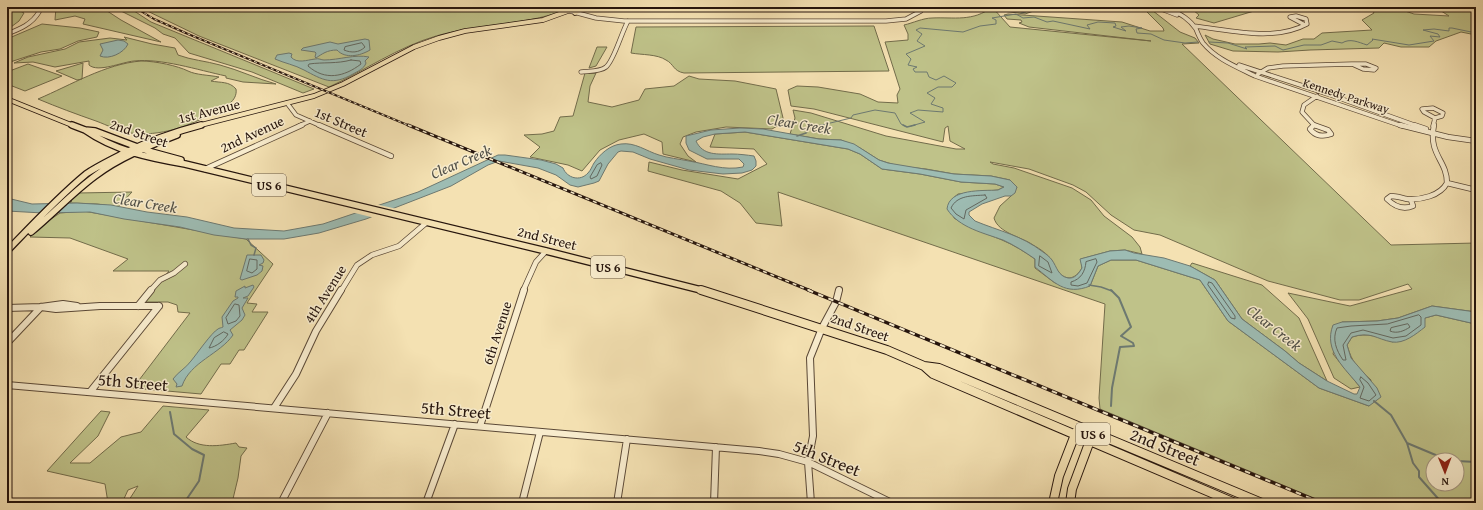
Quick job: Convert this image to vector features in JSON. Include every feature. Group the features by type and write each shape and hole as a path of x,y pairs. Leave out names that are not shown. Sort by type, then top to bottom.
{"main road":[{"name":"1st Avenue","path":"7,251 38,219 92,171 129,151 184,133 288,105 328,92 437,41 467,34 545,22 586,7"},
{"name":"2nd Street","path":"7,99 85,130 95,131 141,148 181,160 181,163"},
{"name":"2nd Street","path":"85,130 90,134 129,151 173,164 181,163 546,251 707,292 822,328 887,350 924,366 938,368 1092,434 1262,503"},
{"name":"1st Avenue","path":"12,246 104,169 135,153 141,148"},
{"name":"2nd Street","path":"924,366 933,374 1234,503"},
{"path":"1053,503 1059,475 1078,427"},
{"path":"1070,503 1073,484 1092,434"}],"street":[{"path":"7,34 34,19 39,12 37,7"},
{"path":"575,10 596,18 628,21 892,21 914,16 921,12 922,7"},
{"path":"1156,7 1192,24 1229,30 1272,32 1291,30 1306,25"},
{"name":"Kennedy Parkway","path":"1167,7 1187,19 1192,24 1202,42 1215,54 1255,76 1406,127 1476,140"},
{"path":"1296,16 1304,18 1307,20 1306,25 1290,17 1296,16"},
{"path":"581,72 602,69 608,64 621,33 628,21"},
{"name":"Kennedy Parkway","path":"1215,54 1260,73 1323,92 1432,132"},
{"path":"1255,76 1268,68 1277,66 1352,64 1369,64 1375,67 1376,70 1367,70 1352,64"},
{"path":"1314,125 1310,129 1313,133 1327,136 1331,134 1328,130 1314,125 1304,116 1302,109 1304,105 1323,92"},
{"name":"1st Street","path":"288,105 296,115 391,156"},
{"path":"1433,108 1443,113 1442,116 1435,118 1424,112 1422,109 1433,108"},
{"path":"1412,200 1413,206 1404,208 1393,204 1387,199 1391,196 1412,200 1444,189 1447,182 1446,174 1434,149 1432,132 1435,118"},
{"name":"2nd Avenue","path":"204,169 310,121"},
{"path":"1447,182 1476,190"},
{"name":"4th Avenue","path":"274,408 296,374 316,331 357,265 372,255 399,246 426,223"},
{"name":"6th Avenue","path":"480,426 527,280 536,262 546,251"},
{"path":"138,306 160,280 174,273 184,264"},
{"path":"811,503 808,462 813,432 810,358 822,328 836,302 839,290"},
{"path":"7,308 41,307 46,309 59,309 80,307 159,306 90,392"},
{"path":"7,343 41,307"},
{"name":"5th Street","path":"7,385 716,447 779,454 808,462 892,503"},
{"path":"281,503 328,413"},
{"path":"426,503 455,424"},
{"path":"522,503 540,432"},
{"path":"617,503 626,439"},
{"path":"714,503 716,447"}],"green space":[{"path":"7,7 13,7 24,13 19,21 7,30"},
{"path":"56,7 101,7 161,42 83,24 85,19 75,16 55,20"},
{"path":"113,7 128,7 151,22 314,89 303,93 252,72 189,53 175,38 163,34 155,28"},
{"path":"139,7 573,7 539,18 436,36 408,46 329,87 199,36"},
{"path":"992,7 1010,27 1151,41 1029,27 1019,23 1022,22 1021,20 1007,19 1004,15 1008,14 1122,22 1150,31 1164,31 1163,28 1142,7 1148,7 1180,32 1195,38 1199,43 1182,44 1391,245 1476,243 1476,312 1432,306 1398,318 1377,321 1342,322 1333,354 1360,387 1351,389 1334,378 1308,319 1288,293 1350,306 1412,289 1408,284 1359,300 1340,300 1268,281 1160,235 1134,230 1111,215 1086,192 1073,185 1029,169 990,162 993,164 1014,168 1072,188 1091,200 1104,216 1132,237 1140,247 1142,254 1125,250 1110,251 1081,259 1082,268 1079,272 1073,277 1066,278 1059,273 1050,258 1044,252 1028,242 1005,231 996,223 994,218 1000,206 1011,196 1017,187 1010,180 991,176 954,174 898,166 879,160 860,148 841,140 819,139 790,134 795,118 793,110 811,113 886,136 956,149 965,149 950,141 948,126 945,128 943,142 814,109 791,106 788,90 797,86 818,87 860,94 878,102 898,103 897,95 900,89 885,42 908,40 908,34 904,25 929,18 970,17 985,12"},
{"path":"1045,7 1025,14 1003,11 1003,8"},
{"path":"1205,7 1292,7 1264,8 1214,23 1196,18 1199,15 1193,10"},
{"path":"1371,7 1393,7 1414,14 1449,16 1435,7 1476,7 1476,35 1461,32 1436,41 1429,47 1401,47 1384,43 1379,48 1278,52 1233,51 1210,44 1205,35 1213,39 1235,44 1270,43 1286,45 1303,39 1314,39 1322,33 1372,30 1362,20 1374,13"},
{"path":"42,24 80,28 99,32 97,37 78,41 60,49 41,52 7,63 7,39"},
{"path":"874,26 889,71 684,73 678,71 669,62 662,58 631,53 636,27"},
{"path":"124,37 175,48 178,55 227,67 276,84 243,82 226,78 226,76 156,61 134,61 104,68 93,67 89,65 89,61 55,67 33,62 14,63 28,57 65,49 79,42 110,38 127,40"},
{"path":"597,47 607,47 596,66 589,68"},
{"path":"141,61 166,64 195,73 219,77 211,81 228,83 233,86 236,89 235,97 230,104 185,126 163,132 141,134 121,131 38,99 114,66"},
{"path":"83,63 82,79 77,80 56,71"},
{"path":"28,64 62,76 25,91 7,84 7,72"},
{"path":"585,73 596,73 590,86 588,102 612,107 639,100 645,89 674,86 689,76 699,79 735,81 776,89 784,122 772,129 726,127 696,132 683,137 680,144 688,156 696,162 663,154 662,142 644,134 619,140 600,150 582,171 568,165 530,157 540,147 524,135 542,134 554,131 560,117 573,116"},
{"path":"745,132 848,149 860,154 882,169 920,174 961,182 995,184 1004,187 998,190 958,194 952,199 954,218 971,228 1015,246 1035,259 1035,268 1055,283 1090,286 1098,266 1111,260 1136,260 1200,280 1228,321 1319,388 1369,406 1371,380 1353,361 1347,345 1352,337 1368,335 1393,342 1425,318 1436,315 1471,323 1476,322 1476,503 1326,503 1100,409 1099,398 1105,304 778,192 782,226 756,223 740,203 721,191 648,171 649,162 682,170 738,179 767,164 754,149 710,147 715,134"},
{"path":"132,192 118,207 97,204 70,203 72,201 70,201 78,193"},
{"path":"83,211 246,239 273,264 247,303 257,304 252,312 268,312 244,350 239,350 230,364 221,364 201,394 133,388 190,313 178,312 177,305 168,302 145,302 169,271 113,271 128,259 70,238 30,237 45,223 60,213"},
{"path":"1192,263 1262,285 1299,318 1327,381 1299,363 1242,319 1215,280 1190,266"},
{"path":"163,406 209,410 186,437 191,441 210,446 236,443 239,447 247,448 241,456 232,503 127,503 138,486 128,490 122,503 108,503 105,484 47,471 101,411 110,412 98,436 70,463 90,463 121,437 141,432"}],"water":[{"path":"365,39 369,40 370,50 353,56 344,55 337,50 333,50 325,52 316,58 315,52 301,50 303,48 330,42 338,44"},
{"path":"118,40 124,41 128,44 120,53 108,57 100,56 103,50 100,44"},
{"path":"292,54 291,57 293,59 299,61 316,59 330,60 358,56 369,57 365,61 366,63 361,70 346,78 333,81 322,79 297,67 275,59 277,55"},
{"path":"740,128 763,129 819,139 841,140 854,144 879,160 888,163 954,174 991,176 1010,180 1017,187 1015,193 1011,196 1005,196 982,204 969,212 969,215 975,221 1018,237 1035,246 1052,260 1062,275 1068,278 1075,277 1081,270 1080,259 1110,251 1125,250 1164,258 1190,266 1215,280 1242,319 1299,363 1327,381 1354,394 1357,394 1360,387 1342,366 1333,351 1331,334 1333,325 1342,322 1377,321 1398,318 1432,306 1476,312 1476,322 1471,323 1436,315 1425,318 1425,327 1410,338 1401,341 1392,342 1369,335 1352,337 1347,345 1351,358 1377,388 1381,397 1369,406 1319,388 1228,321 1200,280 1136,260 1111,260 1098,266 1090,286 1081,289 1067,288 1060,286 1035,267 1035,259 1003,240 972,229 958,221 947,209 949,202 960,194 976,191 998,190 1004,187 995,184 961,182 920,174 882,169 860,154 848,149 745,132 715,134 703,137 696,141 699,146 707,152 754,156 756,166 752,170 742,173 723,174 689,170 650,159 633,152 621,151 618,152 608,164 599,181 578,187 570,185 556,175 538,168 499,161 488,165 451,186 366,219 319,233 284,239 246,239 214,235 180,227 124,219 90,212 43,213 7,211 7,198 32,204 77,203 111,205 147,212 187,217 234,228 284,231 323,224 418,192 498,155 541,160 556,164 574,178 585,176 602,153 613,146 621,144 631,144 666,157 716,167 743,167 744,164 739,159 707,159 689,150 686,143 686,136 711,130"},
{"path":"247,255 261,255 264,260 263,263 259,265 263,266 262,271 257,275 242,280 240,279"},
{"path":"253,285 254,287 248,296 243,298 248,298 242,308 245,315 242,320 230,330 233,335 221,348 198,364 186,378 182,386 176,387 177,384 173,379 189,363 212,334 223,327 222,317 233,301 238,298 235,297 236,291 245,286 245,288"}],"pier":[{"path":"375,204 397,209 375,218 351,212"}],"waterway":[{"path":"1021,13 1026,12 1031,7 1038,7"},
{"path":"911,126 925,122 910,113 918,110 943,112 943,108 931,104 935,98 927,93 938,87 952,87 956,83 944,76 936,80 929,77 927,72 915,72 913,69 917,67 908,65 911,59 906,54 925,46 917,41 922,34 916,30 920,28 963,32 980,26 996,24 996,20 992,18 1016,14 1023,18 1034,17 1047,22 1053,21 1090,29 1087,25 1098,22 1115,23 1116,26 1113,27 1126,31 1121,27 1129,26 1142,28 1136,29 1137,33 1151,34 1164,40 1185,43 1198,42"},
{"path":"1209,42 1228,43 1247,49 1245,47 1275,46 1283,50 1304,45 1321,45 1332,41 1342,43 1351,41 1367,45 1373,40 1372,39 1409,45 1434,41 1430,36 1440,37 1438,34 1423,30 1434,29 1449,31 1449,28 1452,28 1476,33"},
{"name":"Clear Creek","path":"818,126 851,118 853,115 875,110 895,113 901,124 907,127 911,126"},
{"name":"Clear Creek","path":"797,136 806,133 809,128 822,125"},
{"path":"911,126 915,125"},
{"path":"248,239 251,245 256,248 254,255"},
{"path":"1089,285 1112,291"},
{"path":"1111,406 1112,388 1120,347 1134,346 1133,343 1121,336 1131,327 1119,298 1112,291"},
{"path":"1374,401 1391,415 1407,443"},
{"path":"170,412 174,434 192,449 204,455 199,481 184,503"},
{"path":"1407,443 1428,452"},
{"path":"1407,443 1413,463 1419,471 1419,477 1442,503"},
{"path":"1465,461 1476,462"}],"railway":[{"path":"134,7 154,19 188,34 410,126"},
{"path":"408,125 811,291"},
{"path":"808,290 1322,503"}]}
